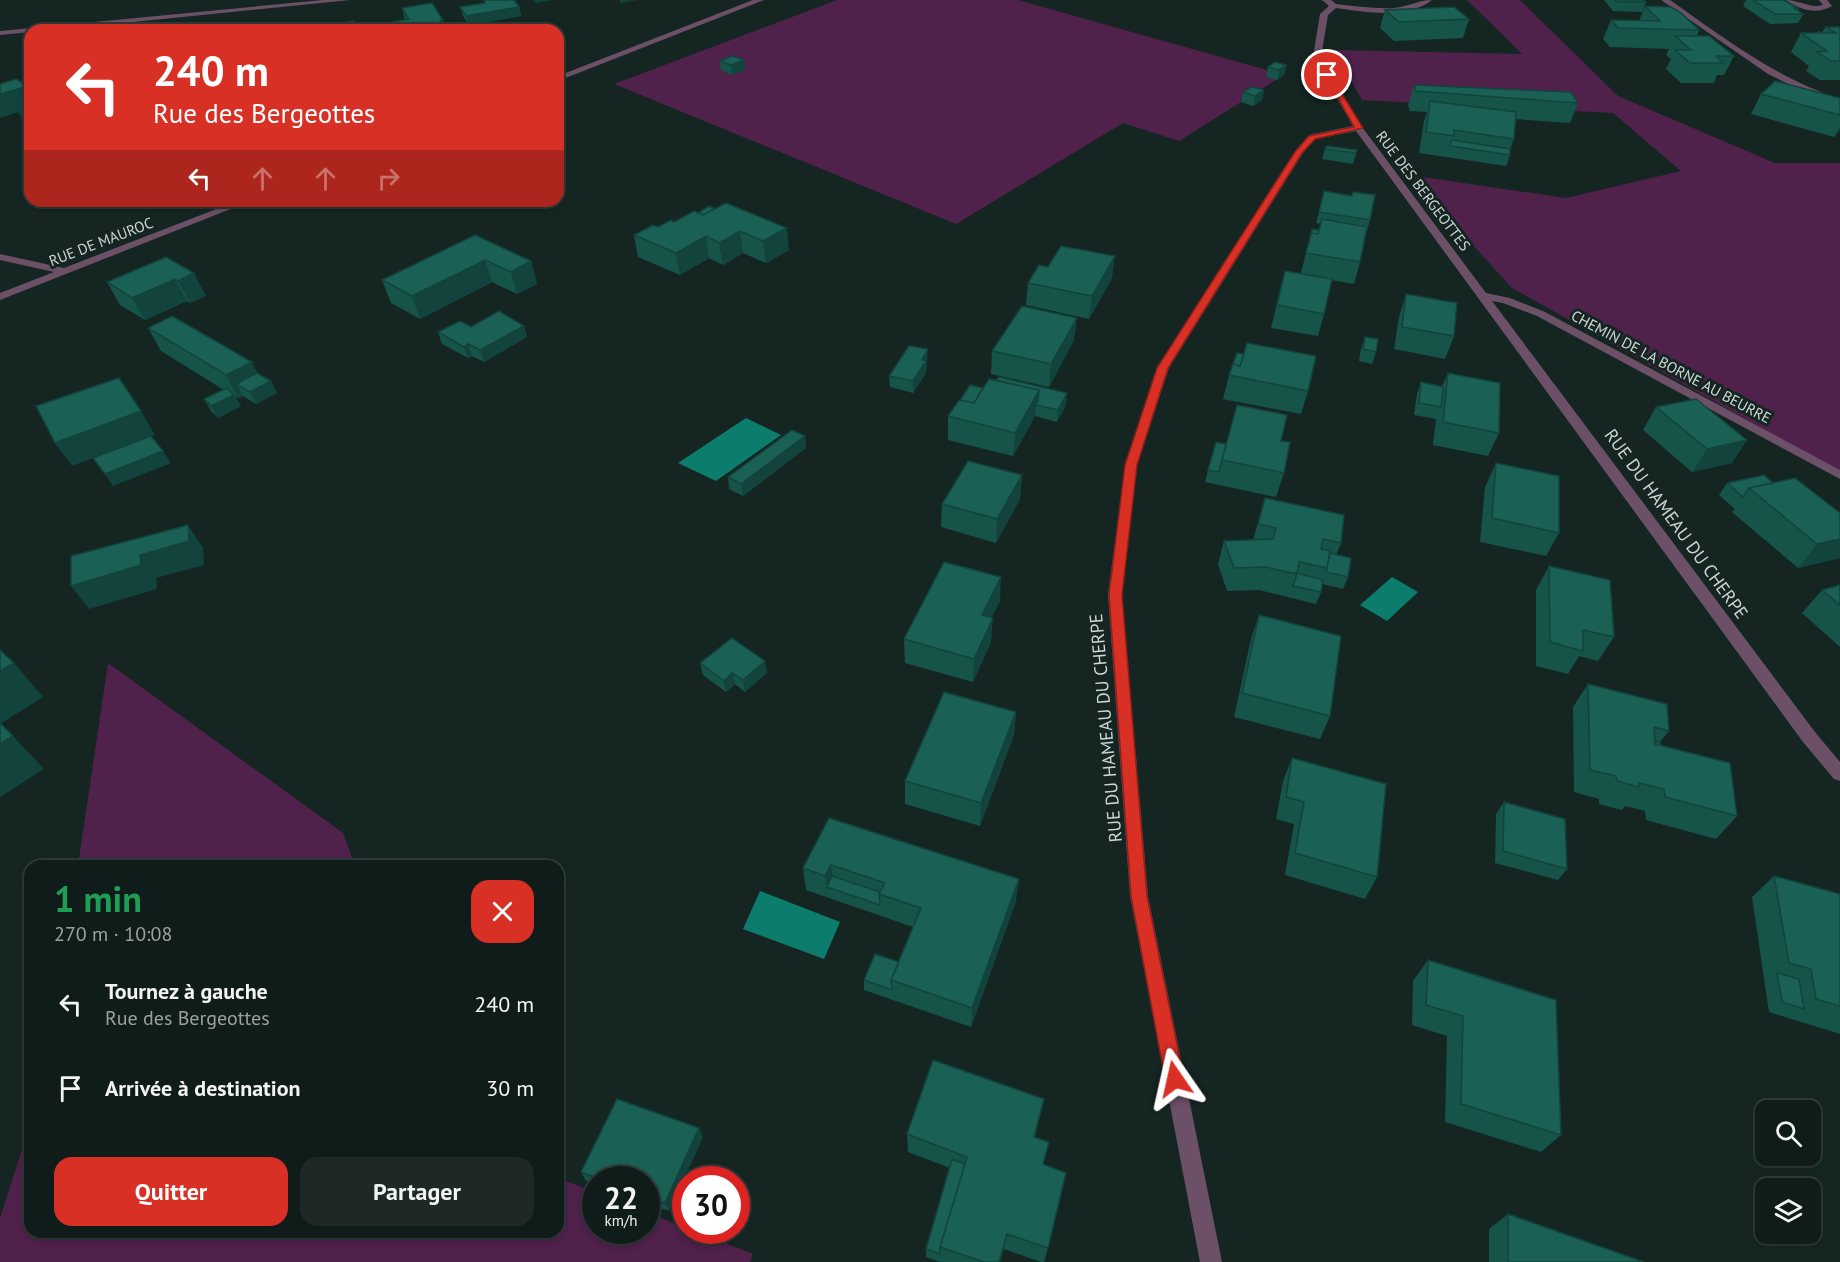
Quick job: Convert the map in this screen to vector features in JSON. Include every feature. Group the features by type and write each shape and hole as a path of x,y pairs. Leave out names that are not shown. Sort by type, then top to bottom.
{"street":[{"path":"94,24 346,0"},
{"path":"564,77 760,0"},
{"name":"RUE DES BERGEOTTES","path":"1428,0 1411,8 1378,10 1330,3 1324,14 1317,57 1359,128 1483,296"},
{"path":"1665,0 1767,72 1825,98 1840,102"},
{"path":"1790,0 1802,7 1815,9 1828,6 1822,0"},
{"path":"0,33 24,31"},
{"name":"RUE DU HAMEAU DU CHERPE","path":"1210,1262 1139,896 1115,595 1131,465 1163,368 1299,152 1312,137 1359,128"},
{"name":"RUE DE MAUROC","path":"2,295 231,207"},
{"path":"0,257 66,272"},
{"name":"RUE DU HAMEAU DU CHERPE","path":"1483,296 1809,738 1840,774"},
{"name":"CHEMIN DE LA BORNE AU BEURRE","path":"1483,296 1506,300 1542,314 1840,475"}],"shaded area":[{"path":"837,0 1018,0 1284,75 1179,141 1123,123 956,224 614,84"},
{"path":"1467,0 1520,0 1618,96 1775,163 1840,163 1840,472 1512,288 1409,175 1566,198 1681,171 1613,113 1362,100 1334,50 1522,54"},
{"path":"746,418 781,435 716,481 678,463"},
{"path":"1392,577 1418,592 1387,621 1360,605"},
{"path":"108,663 343,833 353,860 79,860"},
{"path":"760,891 840,922 824,959 743,929"},
{"path":"24,1144 24,1238 564,1238 564,1180 582,1187 582,1244 660,1244 660,1217 672,1223 672,1244 728,1244 753,1254 750,1262 0,1262 0,1218"}],"building":[{"path":"484,0 514,0 519,7 466,16 460,7 485,3"},
{"path":"1615,0 1644,0 1646,2 1617,2"},
{"path":"1753,0 1783,0 1799,8 1794,8 1803,14 1775,14"},
{"path":"432,3 443,20 440,21 442,24 393,24 392,22 409,19 402,8"},
{"path":"1645,6 1671,7 1680,12 1699,30 1618,28 1611,20 1660,21"},
{"path":"1454,7 1469,19 1399,22 1385,10"},
{"path":"354,21 356,24 334,24"},
{"path":"1826,27 1840,27 1840,61 1831,61 1817,52 1827,51 1801,33 1836,33"},
{"path":"1675,36 1709,36 1734,56 1716,56 1723,63 1690,63 1675,50 1691,50"},
{"path":"732,56 744,60 731,65 720,61"},
{"path":"1275,62 1286,65 1279,70 1268,67"},
{"path":"16,79 24,84 24,87 0,94 0,84"},
{"path":"1775,81 1840,98 1840,115 1761,94"},
{"path":"1414,85 1571,92 1578,103 1416,91"},
{"path":"1252,87 1264,90 1255,96 1243,92"},
{"path":"1430,101 1516,112 1514,139 1454,130 1454,136 1426,132"},
{"path":"1452,140 1510,149 1510,155 1450,146"},
{"path":"1327,146 1357,150 1356,153 1325,149"},
{"path":"1324,191 1352,196 1353,192 1375,195 1370,220 1319,212"},
{"path":"726,203 787,228 763,241 740,231 719,243 706,236 676,253 634,235 653,225 658,227 671,220 674,222 694,211 703,215"},
{"path":"709,206 715,209 703,215 698,213"},
{"path":"1322,219 1367,227 1360,262 1306,253 1311,233 1318,234"},
{"path":"1312,229 1319,230 1318,234 1311,233"},
{"path":"475,235 531,261 511,272 485,260 412,296 382,280"},
{"path":"1061,246 1115,256 1092,296 1028,283 1039,265 1048,267"},
{"path":"166,257 194,273 132,298 107,282"},
{"path":"1285,271 1332,279 1324,314 1277,305"},
{"path":"1406,294 1457,303 1454,336 1402,327"},
{"path":"1022,306 1077,318 1051,364 992,351"},
{"path":"499,311 524,326 480,350 468,344 464,347 438,332 460,321 471,327"},
{"path":"172,316 252,362 226,375 148,328"},
{"path":"1365,337 1378,339 1376,352 1363,349"},
{"path":"1247,343 1316,356 1308,391 1229,375 1233,364 1240,366"},
{"path":"909,346 928,349 922,360 926,361 913,381 889,376"},
{"path":"1237,353 1244,354 1240,366 1233,364"},
{"path":"257,373 271,381 250,392 236,384"},
{"path":"1448,373 1500,383 1499,433 1443,422"},
{"path":"999,377 1067,393 1058,410 1036,405 1039,390 996,380"},
{"path":"119,378 141,411 55,443 36,406"},
{"path":"989,379 1039,390 1015,433 948,416 959,400 974,403"},
{"path":"1421,382 1443,387 1441,407 1419,403"},
{"path":"970,385 983,388 974,403 960,400"},
{"path":"227,388 234,395 211,406 204,399"},
{"path":"1696,399 1747,440 1707,449 1656,407"},
{"path":"1237,405 1287,415 1281,441 1290,442 1284,473 1222,460"},
{"path":"792,430 805,436 741,484 728,477"},
{"path":"151,436 163,451 105,474 93,458"},
{"path":"1216,442 1226,444 1219,472 1208,470"},
{"path":"968,461 1022,475 997,519 942,504"},
{"path":"1496,463 1559,476 1559,533 1492,518"},
{"path":"1764,475 1773,483 1749,488 1743,497 1727,483"},
{"path":"1795,478 1840,513 1840,539 1817,544 1749,488"},
{"path":"1265,498 1344,515 1341,543 1323,539 1321,549 1330,551 1327,568 1299,562 1297,574 1266,567 1234,568 1224,541 1273,539 1276,528 1258,524"},
{"path":"188,525 189,541 140,555 141,565 71,586 71,556"},
{"path":"1330,553 1351,558 1348,577 1326,572"},
{"path":"944,562 1001,577 982,615 993,618 974,659 904,639"},
{"path":"1549,566 1610,580 1614,637 1583,630 1583,651 1550,642"},
{"path":"1296,573 1323,580 1321,592 1293,586"},
{"path":"1840,585 1840,605 1822,590"},
{"path":"1259,615 1341,636 1330,716 1242,693"},
{"path":"732,638 765,661 743,680 732,673 724,681 700,663"},
{"path":"0,650 14,663 0,671"},
{"path":"1588,684 1667,704 1669,731 1654,727 1655,744 1730,763 1737,816 1665,797 1664,789 1639,783 1639,787 1617,781 1616,776 1590,770"},
{"path":"944,692 1016,712 981,803 905,781"},
{"path":"0,723 13,736 0,744"},
{"path":"1292,758 1386,784 1377,877 1295,853 1304,802 1286,797"},
{"path":"1504,802 1565,819 1567,869 1503,851"},
{"path":"829,818 1019,879 972,1008 891,980 921,908 879,894 885,883 831,865 825,876 803,868"},
{"path":"832,876 880,892 880,905 827,887"},
{"path":"1774,876 1840,894 1840,1006 1816,999 1811,969 1789,963"},
{"path":"875,954 899,962 891,980 892,990 864,980"},
{"path":"1428,960 1556,1000 1561,1135 1461,1104 1463,1016 1426,1005"},
{"path":"1777,973 1799,979 1804,1009 1782,1002"},
{"path":"933,1060 1044,1099 1034,1137 1049,1142 1043,1164 1066,1173 1048,1248 1007,1234 999,1262 984,1262 940,1247 967,1157 907,1134"},
{"path":"617,1099 699,1128 682,1166 672,1166 672,1188 665,1203 660,1201 660,1166 584,1166"},
{"path":"952,1159 965,1164 940,1247 940,1254 926,1249"},
{"path":"1508,1214 1644,1262 1508,1262"}],"route":[{"path":"1175,1079 1139,896 1115,595 1131,465 1163,368 1299,152 1312,137 1359,128 1327,75"}]}
